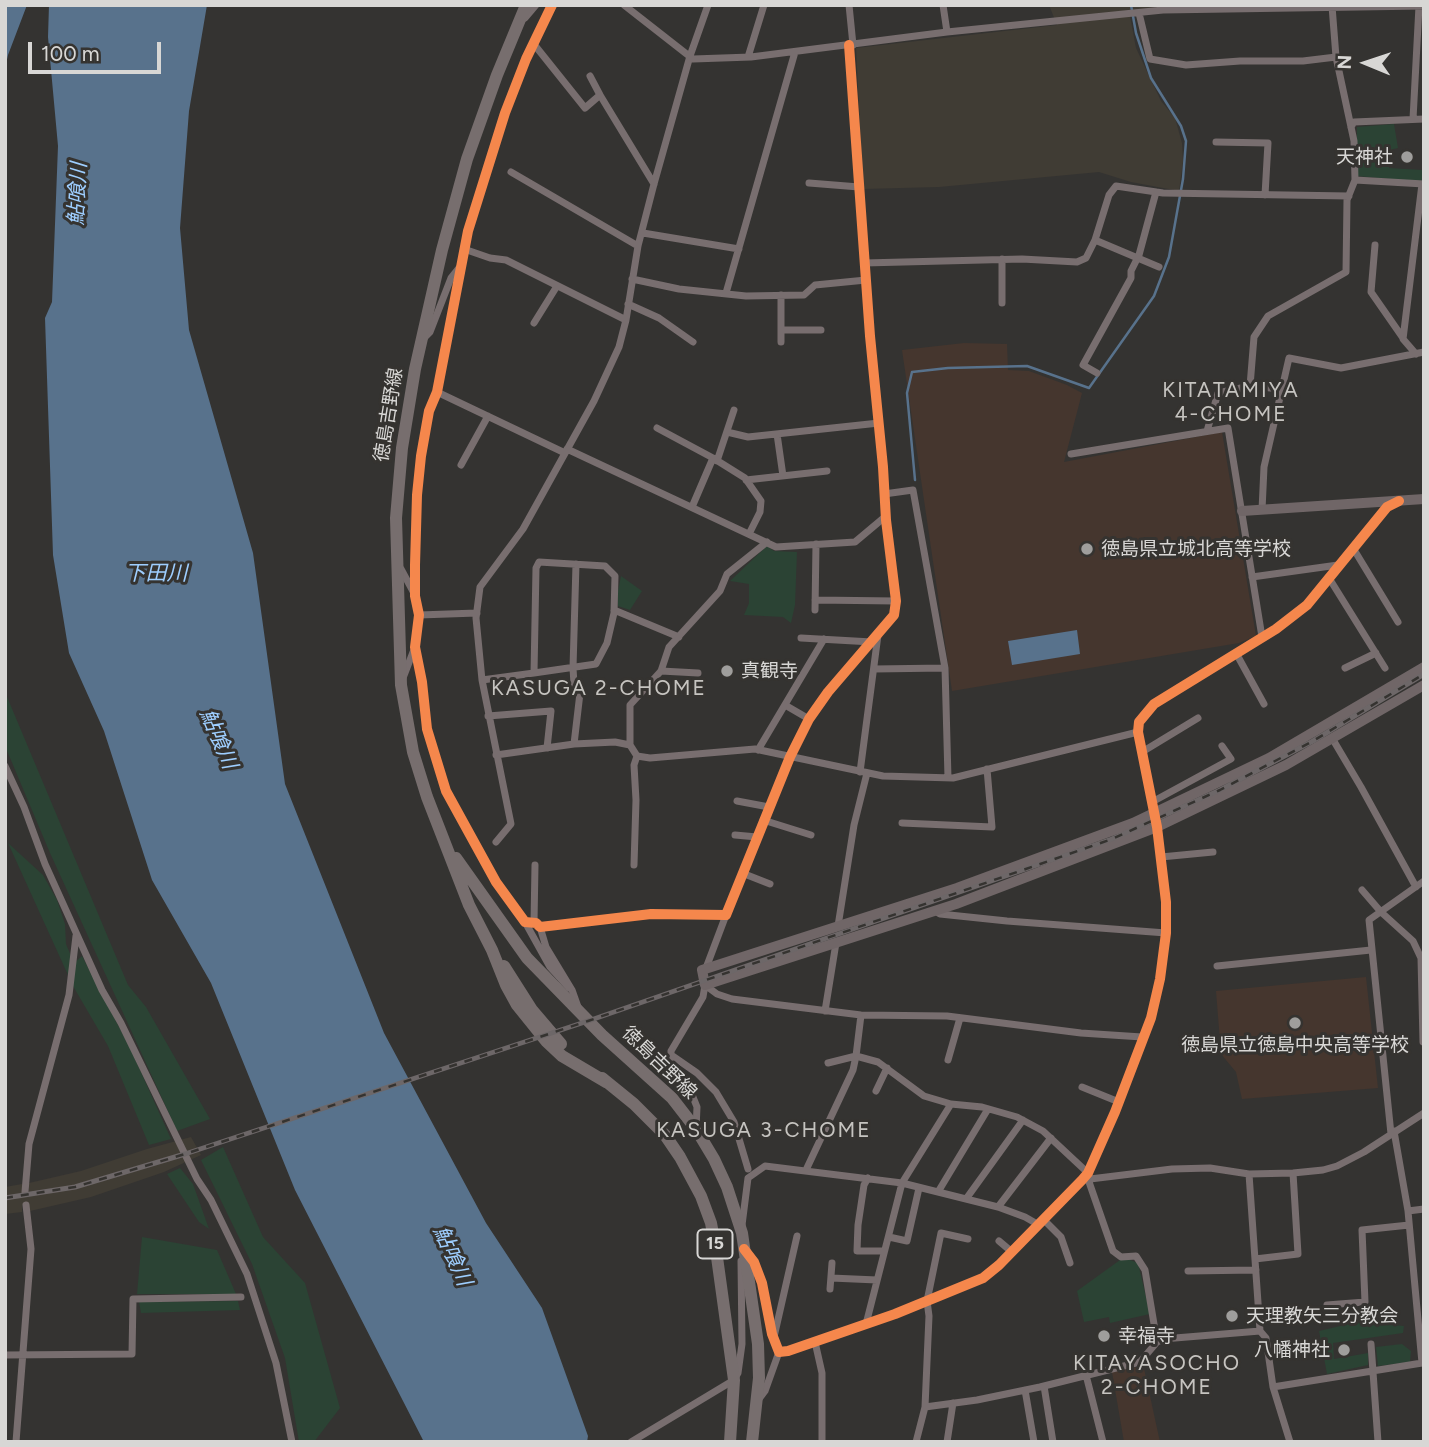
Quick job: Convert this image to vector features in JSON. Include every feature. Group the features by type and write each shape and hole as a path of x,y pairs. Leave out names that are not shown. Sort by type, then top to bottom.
{"main road":[{"name":"徳島吉野線","path":"526,5 467,159 442,250 422,339 401,459 396,518 401,685 413,752 443,841 469,905 517,1004 546,1041 562,1056 606,1082 634,1104 665,1135 701,1196 716,1250 734,1380 730,1442"},
{"name":"徳島吉野線","path":"443,841 527,958 578,1011 659,1085 696,1129 723,1178 742,1233 758,1344 757,1401 752,1442"}],"street":[{"path":"516,27 536,5"},
{"path":"401,685 415,647 419,615 415,596 417,495 429,411 437,392 464,249 505,113 533,43 552,5"},
{"path":"624,5 693,59 795,52 947,32 1139,13 1163,8 1424,6"},
{"path":"748,57 764,5"},
{"path":"696,1129 697,1107 673,1068 671,1055 703,997 704,969 790,757 809,719 828,692 894,615 896,601 864,262 849,5"},
{"path":"943,5 947,32"},
{"path":"1110,5 1110,15"},
{"path":"1413,119 1419,6"},
{"path":"496,842 511,824 482,681 477,613 480,587 523,529 619,347 638,246 706,7"},
{"path":"1250,386 1254,337 1268,316 1346,272 1349,196 1355,180 1354,141 1336,57 1332,7"},
{"path":"1139,13 1150,59 1186,65 1240,61 1303,61 1336,57"},
{"path":"533,43 584,108 600,95"},
{"path":"726,293 795,52"},
{"path":"590,76 654,184"},
{"path":"1351,127 1354,122 1424,119"},
{"path":"1216,142 1268,143 1265,195"},
{"path":"511,172 638,246"},
{"path":"1355,180 1423,184 1403,339"},
{"path":"809,183 859,187"},
{"path":"864,262 1002,259 1077,262 1086,258 1096,240 1109,195 1116,186 1156,192 1349,196"},
{"path":"1097,373 1083,365 1131,278 1156,192"},
{"path":"643,233 739,249"},
{"path":"1096,240 1159,267"},
{"path":"1375,245 1371,292 1403,339 1420,353"},
{"path":"464,249 490,258 506,260 626,320"},
{"path":"1002,259 1002,303"},
{"path":"422,339 430,332 452,278 461,264"},
{"path":"632,279 679,289 746,296 804,295 815,285 866,280"},
{"path":"534,323 557,286"},
{"path":"781,295 781,342"},
{"path":"628,304 659,318 693,342"},
{"path":"781,330 821,330"},
{"path":"1262,510 1264,467 1289,358 1341,368 1420,353"},
{"path":"1207,431 1218,393 1250,386 1281,389"},
{"path":"437,392 776,547 855,542 886,516"},
{"path":"692,508 734,411"},
{"path":"461,465 488,416"},
{"path":"727,432 748,437 878,423"},
{"path":"657,428 715,459 746,480 761,502 760,512 749,534"},
{"path":"1071,454 1228,428 1262,637"},
{"path":"777,434 783,476"},
{"path":"746,480 827,471"},
{"path":"884,494 913,489 945,668 948,778"},
{"path":"1242,511 1424,499"},
{"path":"779,1352 866,1324 983,1278 1086,1177 1119,1102 1151,1018 1166,933 1161,857 1138,732 1139,722 1154,704 1262,637 1307,605 1387,507 1399,501"},
{"path":"767,542 727,574 720,591 669,647 661,671 630,705 630,745 637,756 650,758 758,750 883,776 948,778 1138,732"},
{"path":"815,610 816,544"},
{"path":"1353,548 1398,622"},
{"path":"396,561 415,596"},
{"path":"482,681 596,664 607,643 614,610 615,576 606,566 539,562 536,568 534,673"},
{"path":"574,744 580,693 574,684 573,668 576,564"},
{"path":"1252,577 1338,565"},
{"path":"1329,578 1385,668"},
{"path":"815,600 896,601"},
{"path":"614,610 679,637"},
{"path":"419,615 477,613"},
{"path":"838,926 864,773 878,635"},
{"path":"800,638 872,642"},
{"path":"758,750 824,639"},
{"path":"415,647 427,729 446,791 496,883 525,922 550,967 563,984 572,990"},
{"path":"1236,653 1264,705"},
{"path":"1345,668 1376,653"},
{"path":"1153,807 1269,758 1424,667"},
{"path":"874,669 945,668"},
{"path":"661,671 698,673"},
{"path":"705,985 935,911 1157,827 1286,765 1424,685"},
{"path":"785,705 809,719"},
{"path":"488,716 551,711 547,748"},
{"path":"1142,752 1198,718"},
{"path":"1332,738 1416,887"},
{"path":"496,755 574,744 615,742 630,745"},
{"path":"704,969 957,888 1133,823 1153,807 1231,760 1222,746"},
{"path":"634,865 634,765 637,756"},
{"path":"5,766 102,990 247,1274 276,1363 292,1442"},
{"path":"902,823 992,827 986,769"},
{"path":"737,801 769,807"},
{"path":"763,820 811,835"},
{"path":"735,835 757,837"},
{"path":"1161,857 1213,852"},
{"path":"535,865 537,925 546,947 578,1002 578,1011"},
{"path":"743,873 770,884"},
{"path":"1273,1387 1422,1363 1422,1336 1408,1211 1392,1133 1369,920 1424,881"},
{"path":"1362,890 1381,912 1413,941 1421,958 1423,1042"},
{"path":"935,911 940,914 1007,921 1166,933"},
{"path":"525,922 537,925 651,914 726,915"},
{"path":"25,1192 29,1144 69,995 77,933"},
{"path":"825,1011 836,943"},
{"path":"1217,966 1371,950"},
{"path":"705,985 717,994 732,999 825,1011 860,1015 960,1018 1142,1037"},
{"path":"806,1170 853,1070 860,1015"},
{"path":"948,1060 960,1018"},
{"path":"671,1055 697,1073 716,1092 734,1122 748,1170"},
{"path":"828,1063 856,1056 878,1062 925,1096 951,1104 988,1109 1023,1120 1043,1131 1086,1177 1113,1251 1121,1257 1136,1256 1145,1270 1157,1342"},
{"path":"876,1091 887,1068"},
{"path":"1082,1087 1119,1102"},
{"path":"866,1324 902,1183 951,1104"},
{"path":"938,1192 988,1109"},
{"path":"1086,1177 1210,1168 1250,1174 1293,1173 1337,1166 1424,1113"},
{"path":"966,1199 1023,1120"},
{"path":"998,1207 1051,1138"},
{"path":"742,1233 749,1175 765,1166 902,1183 998,1207 1041,1223 1061,1237 1070,1263"},
{"path":"1255,1259 1298,1254 1293,1173"},
{"path":"1250,1174 1260,1331 1266,1338 1273,1387 1290,1442"},
{"path":"867,1178 858,1225 857,1251 884,1251"},
{"path":"889,1237 907,1241 919,1188"},
{"path":"16,1442 31,1249 26,1205"},
{"path":"1408,1211 1424,1209"},
{"path":"1326,1305 1365,1302 1362,1230 1409,1225"},
{"path":"916,1442 925,1406 929,1316 927,1301 941,1233 968,1239"},
{"path":"774,1337 797,1236"},
{"path":"999,1241 1012,1252"},
{"path":"631,1442 734,1380 740,1366 741,1263 744,1250"},
{"path":"744,1250 754,1262 762,1283 779,1352 765,1391 757,1401"},
{"path":"830,1289 832,1263"},
{"path":"1188,1271 1256,1270"},
{"path":"831,1279 877,1280"},
{"path":"5,1355 132,1354 133,1299 241,1297"},
{"path":"925,1406 1025,1390 1140,1362 1157,1342 1163,1339 1260,1331"},
{"path":"815,1342 822,1373 822,1442"},
{"path":"1371,1344 1378,1442"},
{"path":"1086,1375 1103,1442"},
{"path":"1044,1386 1053,1442"},
{"path":"1025,1390 1034,1442"},
{"path":"947,1442 953,1403"},
{"path":"5,1431 16,1431"}],"shaded area":[{"path":"1049,5 1163,5 1163,8 1129,11 1136,48 1161,101 1175,118 1182,143 1183,161 1179,191 1131,182 1099,172 939,187 863,189 856,48 1057,25"},
{"name":"徳島県立城北高等学校","path":"964,343 1007,344 1008,370 1029,371 1082,393 1064,462 1222,432 1256,636 1239,643 952,691 902,350"},
{"name":"徳島県立徳島中央高等学校","path":"1366,977 1378,1088 1242,1099 1236,1072 1221,1054 1216,991"},
{"path":"191,1137 201,1155 164,1172 91,1197 30,1211 28,1204 22,1205 22,1212 5,1214 5,1187 22,1184 22,1193 29,1191 29,1183 81,1171"},
{"path":"1143,1364 1160,1442 1124,1442 1112,1372"}],"green space":[{"path":"1394,124 1398,148 1389,150 1389,168 1423,170 1423,182 1357,176 1357,127"},
{"path":"767,546 774,551 797,552 795,605 791,623 783,617 744,615 749,603 749,584 730,581"},
{"path":"621,576 642,591 630,610 618,606"},
{"path":"5,692 128,985 146,1007 210,1119 177,1131 50,853 5,746"},
{"path":"8,843 43,875 57,900 65,924 66,944 74,963 82,956 131,1050 171,1139 149,1145 108,1046 73,986"},
{"path":"223,1147 263,1237 305,1283 340,1408 314,1442 299,1442 285,1358 252,1264 201,1160"},
{"path":"180,1168 193,1184 209,1229 199,1222 167,1174"},
{"path":"142,1237 217,1250 236,1294 137,1294"},
{"path":"1120,1260 1138,1263 1150,1314 1110,1323 1109,1317 1084,1322 1077,1291"},
{"path":"238,1301 240,1310 141,1313 139,1302"},
{"path":"1357,1322 1404,1326 1403,1333 1333,1343 1334,1359 1368,1353 1368,1365 1327,1374 1319,1331"},
{"path":"1402,1344 1411,1351 1410,1362 1378,1366 1376,1347"}],"water":[{"path":"5,5 27,5 5,68"},
{"name":"下田川","path":"49,5 207,5 189,111 180,228 189,330 253,553 285,784 384,1033 486,1223 542,1308 588,1436 587,1442 424,1442 295,1190 211,983 152,880 104,731 69,653 53,555 45,318 52,302 58,146 48,37"},
{"path":"1077,630 1080,654 1012,665 1008,641"}],"waterway":[{"path":"915,480 907,393 912,372 948,368 1027,366 1089,388 1154,296 1169,257 1183,179 1186,141 1181,126 1151,78 1136,33 1131,5"}],"railway":[{"path":"5,1198 75,1187 185,1154 588,1021 1112,839 1220,790 1313,741 1424,674"}],"cycle path":[{"path":"552,5 526,59 505,113 468,231 437,392 429,411 421,456 415,565 415,596 419,615 415,647 427,729 446,791 496,882 525,922 536,923 540,927 651,914 726,915 790,757 809,719 828,692 894,615 896,601 870,336 849,45"},
{"path":"744,1249 754,1262 762,1283 772,1334 779,1352 788,1351 895,1314 983,1278 1082,1180 1088,1173 1115,1112 1151,1018 1166,933 1166,902 1157,827 1138,732 1139,722 1154,704 1276,629 1307,605 1387,507 1399,501"}],"place":[{"name":"天神社","path":"1407,157"},
{"name":"徳島県立城北高等学校","path":"1087,549"},
{"name":"真観寺","path":"727,671"},
{"name":"徳島県立徳島中央高等学校","path":"1295,1023"},
{"name":"天理教矢三分教会","path":"1232,1316"},
{"name":"幸福寺","path":"1104,1336"},
{"name":"八幡神社","path":"1344,1350"}],"district":[{"name":"KITATAMIYA 4-CHOME","path":"1231,403"},
{"name":"KASUGA 2-CHOME","path":"599,689"},
{"name":"KASUGA 3-CHOME","path":"764,1131"},
{"name":"KITAYASOCHO 2-CHOME","path":"1157,1376"}],"water label":[{"name":"鮎喰川","path":"78,194"},
{"name":"鮎喰川","path":"218,739"},
{"name":"鮎喰川","path":"452,1256"}]}
